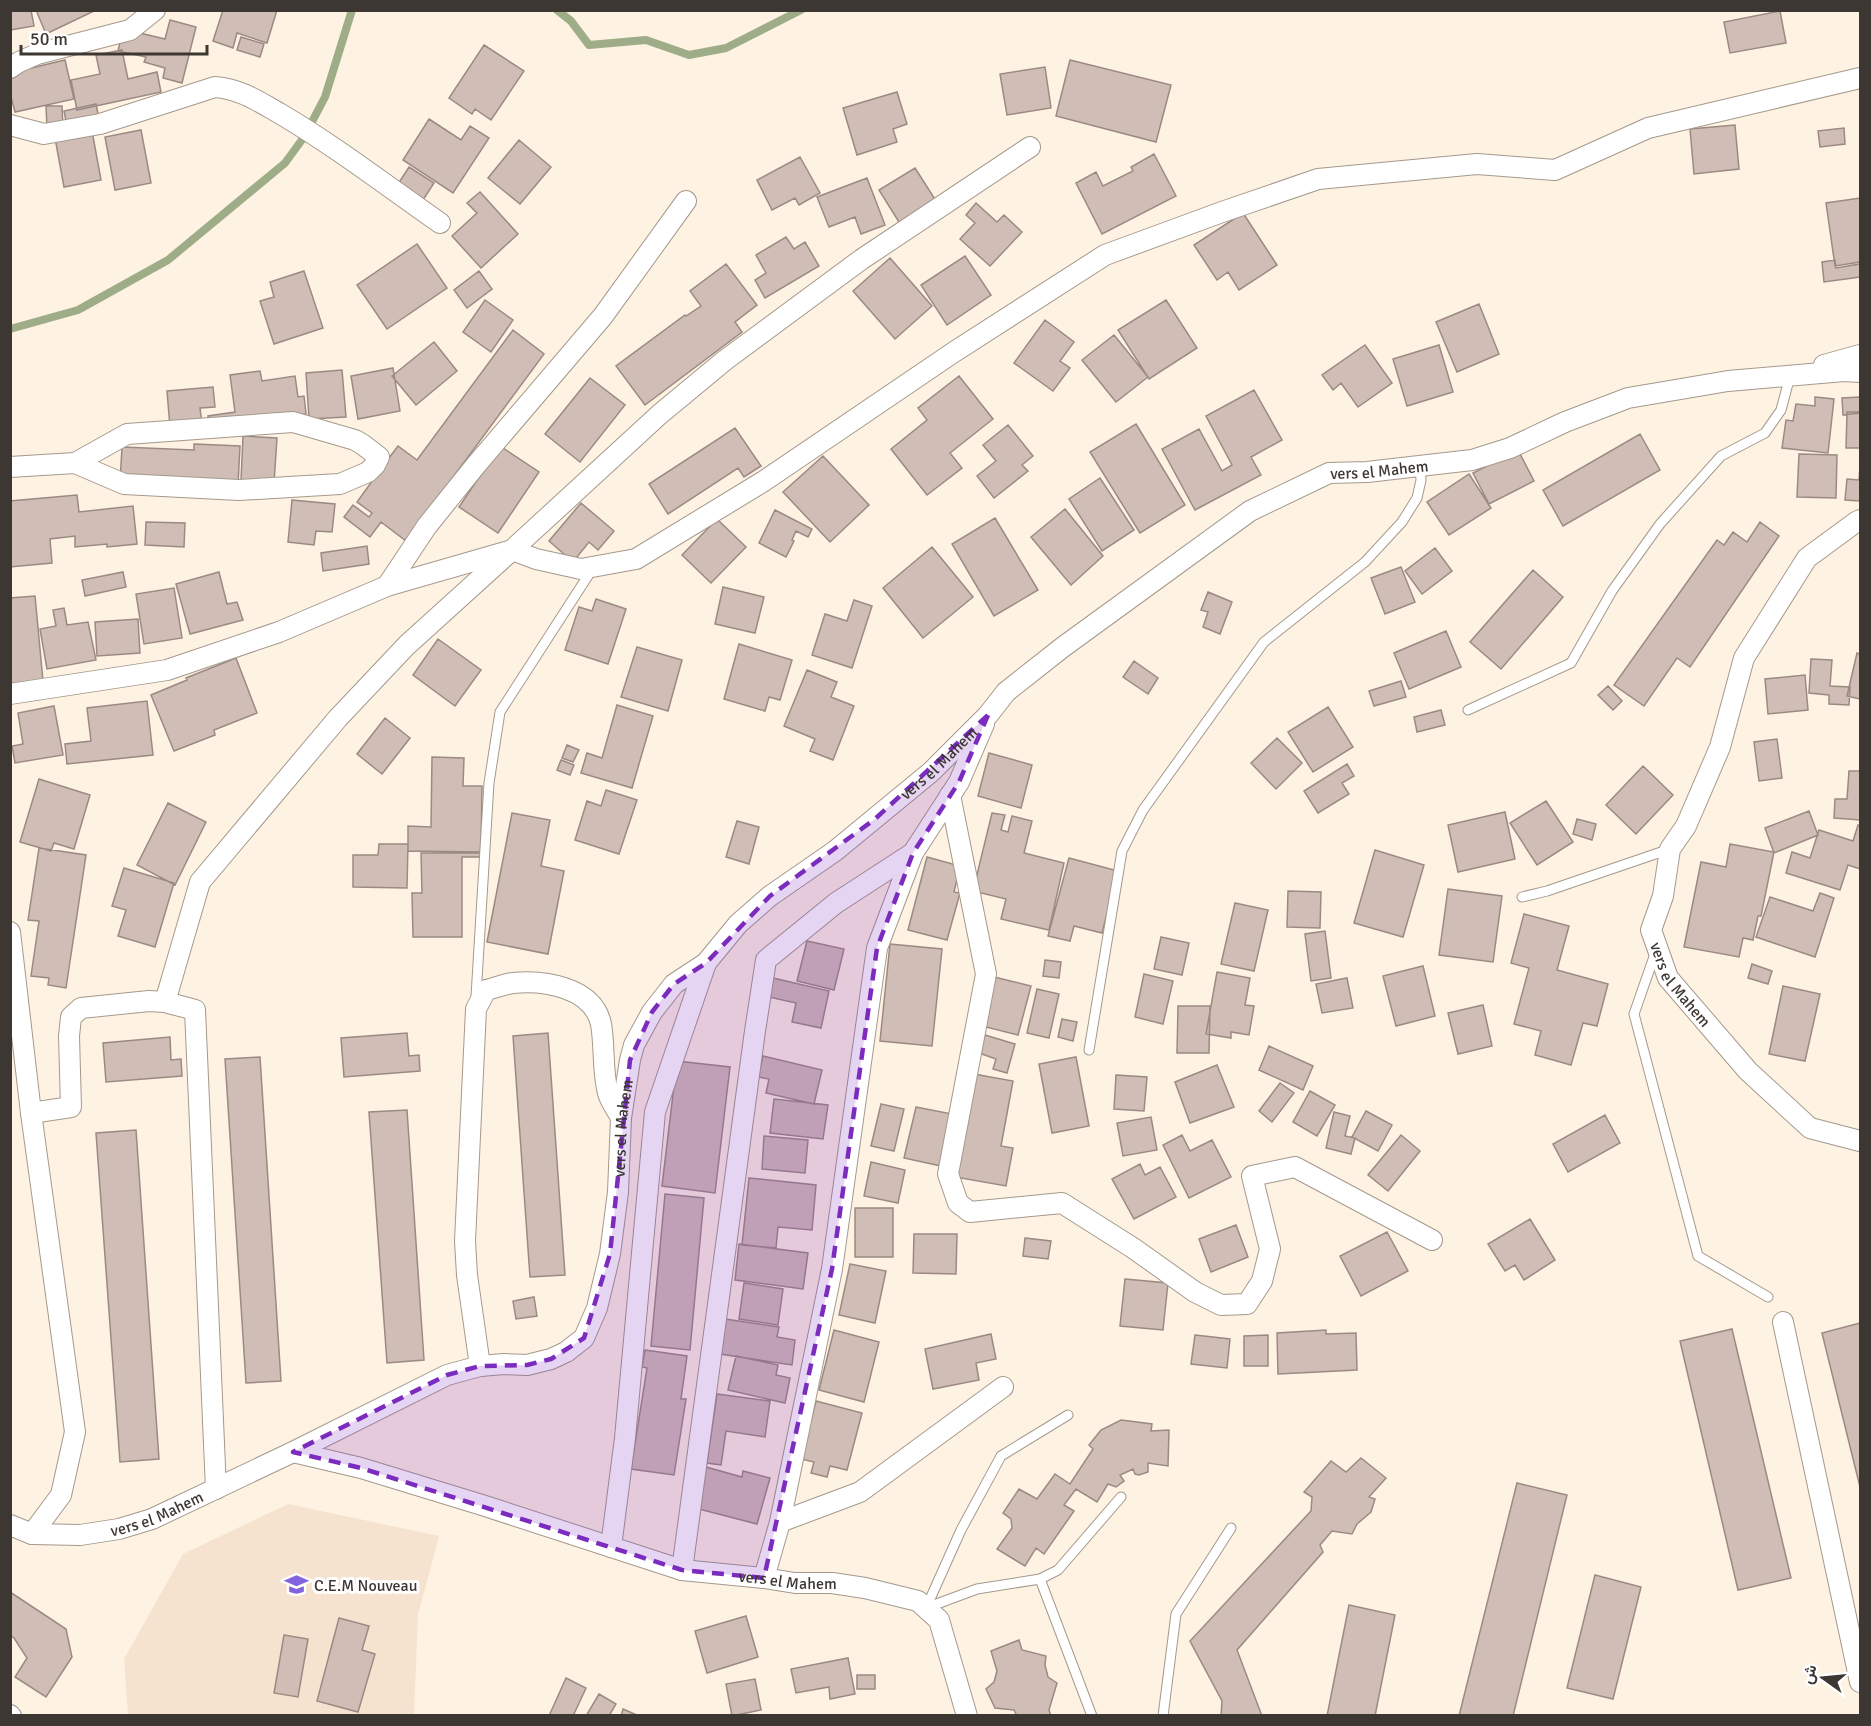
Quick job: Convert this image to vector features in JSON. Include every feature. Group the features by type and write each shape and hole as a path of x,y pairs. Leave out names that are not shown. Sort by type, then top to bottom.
{"street":[{"path":"10,68 38,54 130,30 155,10"},
{"path":"10,694 167,670 279,632 387,586 512,550 536,559 581,568 636,559 744,493 954,352 1105,255 1318,179 1477,164 1555,170 1648,128 1860,78"},
{"path":"10,125 44,134 100,124 215,87 228,88 244,93 307,130 440,223"},
{"path":"165,1002 200,882 338,718 407,645 660,414 724,362 862,259 1030,147"},
{"path":"387,586 427,526 603,316 686,201"},
{"path":"1790,376 1860,355"},
{"name":"vers el Mahem","path":"10,1525 32,1534 80,1535 119,1529 152,1519 447,1376 480,1366 526,1365 551,1359 566,1352 584,1338 597,1308 610,1254 618,1192 621,1118 630,1060 634,1045 652,1012 674,984 706,963 738,924 770,896 835,851 931,772 988,716 1006,692 1250,511 1329,473 1367,472 1472,460 1510,448 1565,422 1628,398 1728,381 1844,371 1860,372"},
{"path":"10,467 75,463 127,434 293,422 355,440 379,457 368,472 340,484 239,490 124,484 75,463"},
{"name":"vers el Mahem","path":"1860,520 1807,558 1744,658 1720,747 1686,825 1670,849 1662,896 1651,930 1668,978 1748,1071 1810,1128 1860,1141"},
{"path":"764,1578 780,1522 832,1269 877,948 913,853 959,782 988,716"},
{"path":"950,795 986,974 948,1174 958,1203 970,1212 1062,1203 1133,1248 1195,1292 1221,1305 1247,1304 1263,1281 1270,1249 1252,1176 1295,1167 1432,1240"},
{"path":"682,1570 766,960 836,903 913,853"},
{"path":"10,932 31,1113 75,1432 61,1495 32,1534"},
{"path":"611,1547 626,1438 655,1112 706,963"},
{"path":"480,1366 467,1275 465,1241 476,1009 486,990 512,983 543,983 560,986 594,1005 600,1022 608,1094 621,1118"},
{"path":"31,1113 71,1107 69,1036 71,1017 81,1008 149,1001 165,1002 195,1010 216,1489"},
{"path":"1783,1322 1860,1682"},
{"path":"780,1522 860,1492 1003,1387"},
{"name":"vers el Mahem","path":"293,1452 361,1468 682,1570 795,1583 832,1583 865,1588 918,1601 926,1608"},
{"path":"926,1608 939,1620 967,1716"}],"lane":[{"path":"1468,710 1571,663 1612,591 1660,524 1721,456 1765,433 1781,410 1790,376"},
{"path":"1089,1050 1122,851 1143,810 1264,642 1365,562 1402,522 1417,498 1421,480 1420,466"},
{"path":"476,1009 489,783 500,712 595,566"},
{"path":"1522,897 1547,891 1670,849"},
{"path":"1657,948 1634,1014 1698,1256 1768,1296"},
{"path":"926,1608 962,1530 1001,1456 1068,1416"},
{"path":"926,1608 977,1589 1040,1579 1058,1570 1121,1497"},
{"path":"1163,1716 1176,1614 1231,1528"},
{"path":"1040,1579 1092,1716"}],"highlighted area":[{"path":"988,715 959,782 913,853 877,948 832,1269 764,1578 682,1570 361,1468 293,1452 447,1375 480,1366 527,1365 551,1359 584,1338 610,1254 630,1060 652,1012 674,984 706,963 770,896 875,819"}],"shaded area":[{"name":"C.E.M Nouveau","path":"288,1504 439,1536 418,1615 414,1715 128,1715 124,1659 183,1554"}],"building":[{"path":"10,10 31,10 34,26 10,30"},
{"path":"36,10 96,10 46,34"},
{"path":"223,10 277,10 267,43 237,33 233,48 213,41"},
{"path":"1780,11 1786,43 1730,53 1724,22"},
{"path":"170,20 196,27 182,83 163,78 165,68 144,62 146,57 118,51 123,29 165,39"},
{"path":"241,37 264,44 260,57 237,50"},
{"path":"484,45 524,71 491,120 475,109 472,114 449,98"},
{"path":"122,50 128,79 157,72 161,92 77,110 71,80 100,74 96,55"},
{"path":"65,60 74,99 15,112 10,93 10,73"},
{"path":"1070,60 1171,85 1156,142 1056,116"},
{"path":"1045,67 1051,108 1007,115 1000,74"},
{"path":"897,92 907,124 893,129 897,142 857,155 843,108"},
{"path":"96,104 99,119 67,126 64,111"},
{"path":"46,106 62,106 63,128 47,129"},
{"path":"429,119 461,140 470,126 489,138 453,193 403,160"},
{"path":"1735,125 1739,169 1694,174 1690,129"},
{"path":"1844,128 1845,144 1820,147 1818,131"},
{"path":"141,130 151,183 115,190 105,137"},
{"path":"92,131 101,180 64,187 55,138"},
{"path":"519,140 551,167 520,204 488,178"},
{"path":"1154,154 1176,196 1102,234 1076,183 1096,172 1103,186 1133,171 1131,167"},
{"path":"800,157 820,193 799,205 795,198 772,210 757,180"},
{"path":"409,167 434,183 423,200 398,184"},
{"path":"915,168 938,204 902,227 879,190"},
{"path":"867,178 885,225 861,234 855,217 829,227 817,197"},
{"path":"480,192 518,234 481,268 452,236 477,213 467,203"},
{"path":"1860,198 1860,262 1835,266 1826,203"},
{"path":"976,203 997,222 1004,215 1022,232 990,266 960,239 975,223 966,215"},
{"path":"1243,213 1277,265 1239,290 1228,272 1217,280 1194,245"},
{"path":"786,237 794,249 805,242 819,266 765,298 755,280 766,273 756,255"},
{"path":"417,244 447,288 387,329 357,285"},
{"path":"965,256 991,295 947,325 921,285"},
{"path":"890,258 932,306 895,339 853,291"},
{"path":"1835,260 1836,268 1860,264 1860,277 1824,282 1822,262"},
{"path":"726,264 757,305 735,322 742,332 645,405 616,366 685,315 701,306 690,291"},
{"path":"304,271 323,328 274,344 260,301 274,297 270,282"},
{"path":"479,271 492,289 467,308 454,290"},
{"path":"485,300 513,320 491,352 463,332"},
{"path":"1166,300 1197,348 1149,379 1118,330"},
{"path":"1479,304 1499,354 1457,372 1436,322"},
{"path":"1045,320 1074,342 1060,361 1070,368 1053,391 1014,363"},
{"path":"513,330 544,354 406,541 381,522 370,537 344,517 353,505 369,517 372,513 357,502 398,446 417,460"},
{"path":"1114,335 1148,377 1116,402 1082,360"},
{"path":"434,342 457,371 416,405 392,376"},
{"path":"1365,345 1392,383 1358,407 1341,383 1333,390 1322,375"},
{"path":"1439,345 1453,392 1407,406 1393,359"},
{"path":"393,368 400,411 358,419 351,376"},
{"path":"342,370 346,417 309,419 306,373"},
{"path":"260,371 262,381 295,376 298,397 304,396 306,414 209,426 208,416 235,412 230,375"},
{"path":"959,376 993,419 950,453 962,468 927,495 891,449 927,420 918,408"},
{"path":"590,378 625,405 580,462 545,434"},
{"path":"213,387 215,407 200,408 202,424 170,427 167,391"},
{"path":"1254,390 1282,440 1251,457 1261,475 1195,510 1162,449 1199,429 1222,471 1232,465 1206,416"},
{"path":"1815,397 1834,399 1828,453 1782,448 1786,420 1793,421 1796,404 1815,406"},
{"path":"1860,397 1860,413 1843,415 1842,398"},
{"path":"1847,412 1860,412 1860,448 1846,448"},
{"path":"1136,424 1185,505 1140,533 1090,452"},
{"path":"1008,425 1033,456 1022,465 1028,471 994,498 977,476 996,461 983,445"},
{"path":"735,428 761,466 744,477 738,468 668,514 649,484"},
{"path":"1640,434 1660,470 1563,526 1543,490"},
{"path":"243,436 277,438 274,483 241,481"},
{"path":"194,444 240,446 238,485 120,482 122,447 194,450"},
{"path":"500,446 539,472 498,533 459,507"},
{"path":"1518,450 1534,481 1489,504 1473,473"},
{"path":"1799,454 1837,455 1836,498 1797,497"},
{"path":"823,456 869,505 830,542 783,492"},
{"path":"1860,466 1860,501 1845,500 1847,479 1859,480"},
{"path":"1469,474 1491,508 1449,535 1427,502"},
{"path":"1100,478 1134,530 1102,551 1069,499"},
{"path":"77,495 79,512 133,506 137,544 75,547 75,536 50,539 52,563 10,567 10,501"},
{"path":"292,500 335,504 332,532 316,531 314,545 288,542"},
{"path":"581,503 614,531 598,550 589,542 573,562 549,541"},
{"path":"1065,509 1103,556 1071,585 1031,537"},
{"path":"775,510 812,529 808,537 796,531 786,557 759,543"},
{"path":"995,518 1038,590 994,616 952,544"},
{"path":"717,519 746,547 711,583 682,555"},
{"path":"146,522 185,523 184,547 145,545"},
{"path":"1760,522 1779,536 1690,667 1677,658 1644,706 1614,685 1717,540 1724,545 1733,532 1747,542"},
{"path":"367,546 369,564 323,571 321,553"},
{"path":"932,547 973,597 923,638 883,588"},
{"path":"1435,548 1452,571 1422,594 1405,571"},
{"path":"1401,567 1415,602 1385,614 1371,578"},
{"path":"1533,570 1563,597 1501,669 1470,642"},
{"path":"123,572 126,587 85,596 82,580"},
{"path":"219,572 227,604 237,602 243,620 190,634 176,584"},
{"path":"723,587 764,597 755,633 715,624"},
{"path":"174,588 182,638 144,644 136,594"},
{"path":"1208,592 1232,602 1220,634 1203,627 1208,612 1201,610"},
{"path":"35,596 43,681 10,684 10,598"},
{"path":"596,599 626,609 608,664 565,650 579,607 592,611"},
{"path":"854,600 872,606 852,668 812,655 825,614 847,621"},
{"path":"64,608 67,625 88,622 96,660 47,669 40,629 56,626 53,610"},
{"path":"138,619 140,653 97,656 95,622"},
{"path":"1446,631 1461,667 1409,689 1394,653"},
{"path":"438,639 481,670 455,706 413,675"},
{"path":"739,644 792,660 780,700 769,697 765,711 724,699"},
{"path":"637,647 682,660 668,711 621,697"},
{"path":"1857,653 1860,654 1860,699 1847,696"},
{"path":"236,658 257,713 214,730 215,735 174,751 151,695"},
{"path":"1811,659 1832,660 1830,686 1850,687 1849,705 1829,704 1829,695 1809,693"},
{"path":"1134,661 1158,678 1148,694 1123,677"},
{"path":"807,670 837,682 831,697 854,706 833,760 810,751 815,739 784,726"},
{"path":"1805,675 1808,710 1768,714 1765,679"},
{"path":"1401,681 1406,697 1374,706 1369,691"},
{"path":"1608,686 1622,701 1613,710 1598,695"},
{"path":"147,701 153,755 67,764 65,744 91,741 87,708"},
{"path":"617,705 653,716 632,788 581,773 587,753 602,758"},
{"path":"54,706 63,755 15,763 12,746 23,744 18,713"},
{"path":"1328,707 1353,747 1313,772 1288,732"},
{"path":"1441,710 1445,725 1417,732 1414,717"},
{"path":"385,718 410,738 382,774 357,754"},
{"path":"1277,738 1302,763 1276,789 1251,763"},
{"path":"1777,739 1782,778 1759,781 1754,742"},
{"path":"567,745 579,750 573,762 562,758"},
{"path":"989,753 1032,765 1021,808 978,796"},
{"path":"432,757 464,758 463,786 482,786 481,852 408,851 408,826 431,827"},
{"path":"561,760 574,765 570,775 557,770"},
{"path":"1347,764 1354,776 1342,783 1349,794 1318,813 1304,791"},
{"path":"1643,766 1673,795 1636,834 1606,805"},
{"path":"1849,771 1860,771 1860,820 1834,818 1835,799 1847,799"},
{"path":"39,779 90,795 74,849 54,843 51,851 20,842"},
{"path":"606,790 637,800 619,854 575,840 587,801 601,806"},
{"path":"1546,801 1573,842 1537,865 1510,823"},
{"path":"168,803 206,822 175,885 137,865"},
{"path":"1809,811 1818,835 1774,853 1765,828"},
{"path":"1505,812 1515,859 1458,872 1448,825"},
{"path":"512,813 550,820 541,866 564,871 548,954 487,942"},
{"path":"992,813 1005,815 1001,830 1008,832 1012,816 1032,821 1024,853 1064,863 1049,930 1001,919 1006,899 973,891"},
{"path":"1577,819 1596,824 1592,840 1573,834"},
{"path":"737,821 759,827 749,864 726,857"},
{"path":"1858,825 1860,826 1860,869 1848,865 1840,890 1786,873 1792,852 1810,858 1819,830 1853,841"},
{"path":"379,844 408,844 407,888 353,887 353,855 378,855"},
{"path":"1730,844 1774,852 1761,916 1758,916 1753,940 1743,938 1739,957 1684,947 1701,862 1726,867"},
{"path":"39,848 86,855 66,988 48,985 49,978 31,976 39,921 28,920"},
{"path":"1375,850 1424,865 1403,937 1354,923"},
{"path":"421,853 481,853 481,857 462,857 462,937 413,937 412,893 422,893"},
{"path":"927,857 960,866 954,892 960,893 947,940 908,930"},
{"path":"1069,858 1118,871 1102,933 1074,926 1070,941 1048,936"},
{"path":"124,868 174,883 155,947 118,936 126,910 112,906"},
{"path":"1448,889 1502,896 1493,962 1439,955"},
{"path":"1288,891 1321,892 1320,928 1287,927"},
{"path":"1820,893 1834,898 1815,957 1756,937 1770,897 1813,911"},
{"path":"1235,903 1268,910 1254,971 1221,964"},
{"path":"1524,914 1569,926 1557,970 1608,984 1597,1026 1583,1023 1571,1065 1535,1055 1541,1031 1514,1024 1529,968 1511,963"},
{"path":"1325,931 1331,978 1311,981 1305,934"},
{"path":"1161,937 1189,943 1182,975 1154,969"},
{"path":"807,941 844,949 834,990 797,981"},
{"path":"890,944 942,949 932,1046 880,1041"},
{"path":"1045,960 1061,962 1059,978 1043,976"},
{"path":"1752,964 1772,971 1768,984 1748,978"},
{"path":"1423,966 1435,1016 1396,1026 1383,976"},
{"path":"1217,972 1250,978 1245,1005 1254,1006 1249,1035 1231,1032 1231,1038 1206,1034"},
{"path":"1144,974 1173,981 1163,1024 1135,1017"},
{"path":"994,977 1031,986 1018,1035 982,1026"},
{"path":"773,978 829,991 821,1028 792,1022 796,1003 769,997"},
{"path":"1347,978 1353,1008 1322,1013 1316,984"},
{"path":"1783,986 1820,994 1805,1061 1769,1054"},
{"path":"1037,989 1059,994 1049,1038 1027,1033"},
{"path":"1483,1005 1492,1046 1458,1054 1448,1013"},
{"path":"1178,1006 1210,1006 1209,1053 1177,1053"},
{"path":"1062,1019 1077,1022 1073,1041 1058,1037"},
{"path":"407,1033 409,1056 419,1055 420,1071 344,1077 341,1038"},
{"path":"548,1033 565,1275 530,1277 513,1036"},
{"path":"985,1035 1015,1044 1007,1073 993,1069 996,1059 979,1053"},
{"path":"170,1037 171,1060 181,1059 182,1076 106,1082 103,1043"},
{"path":"1269,1046 1313,1066 1303,1090 1259,1070"},
{"path":"763,1056 822,1070 814,1104 766,1093 769,1079 758,1077"},
{"path":"260,1057 281,1381 246,1383 225,1059"},
{"path":"1076,1057 1089,1126 1052,1133 1039,1064"},
{"path":"677,1061 730,1067 715,1193 662,1186"},
{"path":"1217,1065 1234,1107 1190,1123 1175,1082"},
{"path":"974,1074 1013,1081 1001,1146 1013,1148 1006,1186 955,1177"},
{"path":"1116,1075 1147,1077 1144,1111 1114,1109"},
{"path":"1280,1083 1294,1093 1272,1122 1259,1111"},
{"path":"1310,1091 1335,1105 1317,1136 1293,1122"},
{"path":"774,1099 828,1105 823,1139 770,1133"},
{"path":"881,1104 904,1109 894,1151 871,1146"},
{"path":"916,1107 952,1114 941,1166 904,1158"},
{"path":"407,1110 424,1360 387,1363 369,1112"},
{"path":"1366,1111 1392,1125 1378,1151 1352,1137"},
{"path":"1334,1112 1350,1116 1345,1136 1355,1138 1351,1154 1326,1148"},
{"path":"1605,1115 1620,1143 1568,1172 1553,1144"},
{"path":"1151,1117 1157,1150 1123,1156 1117,1123"},
{"path":"136,1130 159,1459 120,1462 96,1133"},
{"path":"1182,1135 1190,1151 1212,1140 1231,1177 1189,1198 1163,1145"},
{"path":"1401,1135 1420,1151 1388,1191 1368,1175"},
{"path":"764,1136 808,1140 805,1173 762,1169"},
{"path":"871,1162 905,1170 898,1203 864,1196"},
{"path":"1140,1164 1145,1175 1160,1167 1176,1197 1134,1219 1112,1179"},
{"path":"749,1178 816,1185 812,1230 778,1227 776,1248 742,1245"},
{"path":"665,1194 704,1198 690,1350 651,1346"},
{"path":"855,1208 893,1208 893,1257 855,1257"},
{"path":"1530,1219 1555,1260 1524,1280 1515,1265 1505,1271 1488,1244"},
{"path":"1236,1225 1248,1257 1211,1272 1199,1239"},
{"path":"1387,1232 1408,1271 1361,1296 1340,1256"},
{"path":"914,1234 957,1234 956,1274 913,1273"},
{"path":"1025,1238 1051,1241 1048,1259 1023,1256"},
{"path":"739,1244 808,1253 803,1289 735,1280"},
{"path":"850,1264 886,1271 875,1323 839,1315"},
{"path":"1125,1279 1168,1283 1163,1330 1120,1326"},
{"path":"744,1283 783,1289 778,1325 739,1319"},
{"path":"534,1297 537,1316 516,1319 513,1301"},
{"path":"725,1319 779,1327 777,1337 795,1340 792,1365 720,1354"},
{"path":"1860,1323 1860,1487 1822,1333"},
{"path":"1732,1329 1791,1578 1738,1590 1680,1341"},
{"path":"834,1330 879,1342 864,1402 819,1390"},
{"path":"1326,1330 1326,1334 1356,1333 1357,1370 1278,1374 1277,1333"},
{"path":"991,1334 996,1359 976,1363 979,1380 933,1389 925,1349"},
{"path":"1195,1335 1230,1339 1227,1368 1191,1364"},
{"path":"1268,1335 1268,1366 1244,1366 1244,1336"},
{"path":"645,1350 687,1356 681,1399 686,1399 674,1475 631,1469 647,1368 642,1367"},
{"path":"736,1356 778,1365 776,1375 790,1378 785,1403 728,1390"},
{"path":"717,1394 770,1401 765,1437 726,1431 721,1465 707,1463"},
{"path":"816,1401 862,1413 847,1470 830,1466 827,1477 811,1473 814,1462 801,1459"},
{"path":"1121,1420 1152,1424 1151,1431 1169,1430 1168,1466 1148,1463 1148,1472 1139,1475 1135,1474 1133,1469 1120,1475 1124,1481 1116,1487 1108,1484 1097,1502 1076,1489 1064,1505 1074,1511 1044,1554 1036,1548 1025,1566 997,1549 1012,1528 1011,1519 1003,1513 1019,1489 1037,1499 1055,1474 1070,1484 1093,1449 1089,1445 1101,1430"},
{"path":"1361,1458 1386,1478 1369,1497 1375,1499 1371,1512 1357,1524 1352,1534 1332,1531 1320,1545 1323,1552 1237,1650 1262,1716 1221,1716 1222,1701 1190,1641 1311,1511 1312,1497 1304,1492 1331,1461 1346,1472"},
{"path":"706,1467 742,1477 743,1471 770,1478 757,1524 695,1508"},
{"path":"1517,1483 1567,1495 1513,1716 1459,1716"},
{"path":"1595,1575 1641,1587 1613,1699 1567,1688"},
{"path":"10,1592 66,1629 72,1657 46,1697 15,1677 27,1658 10,1635"},
{"path":"1349,1605 1395,1615 1375,1716 1327,1716"},
{"path":"746,1616 758,1657 707,1673 695,1631"},
{"path":"339,1618 369,1626 362,1650 375,1654 358,1712 317,1701"},
{"path":"284,1635 308,1639 298,1697 274,1693"},
{"path":"1019,1640 1022,1650 1046,1656 1045,1665 1048,1677 1057,1683 1049,1710 1051,1716 1017,1716 1014,1710 995,1708 986,1689 994,1682 997,1671 991,1651"},
{"path":"848,1658 855,1694 830,1699 829,1687 796,1693 791,1669"},
{"path":"857,1675 875,1675 875,1689 857,1689"},
{"path":"566,1678 586,1688 573,1716 549,1716"},
{"path":"755,1679 761,1710 732,1716 726,1684"},
{"path":"599,1694 616,1704 609,1716 586,1716"},
{"path":"623,1709 639,1716 621,1716"}],"waterway":[{"path":"10,329 78,310 168,260 285,163 304,137 325,97 352,10"},
{"path":"557,10 571,21 589,45 646,40 689,55 726,48 801,10"}],"place":[{"name":"C.E.M Nouveau","path":"296,1585"}]}
